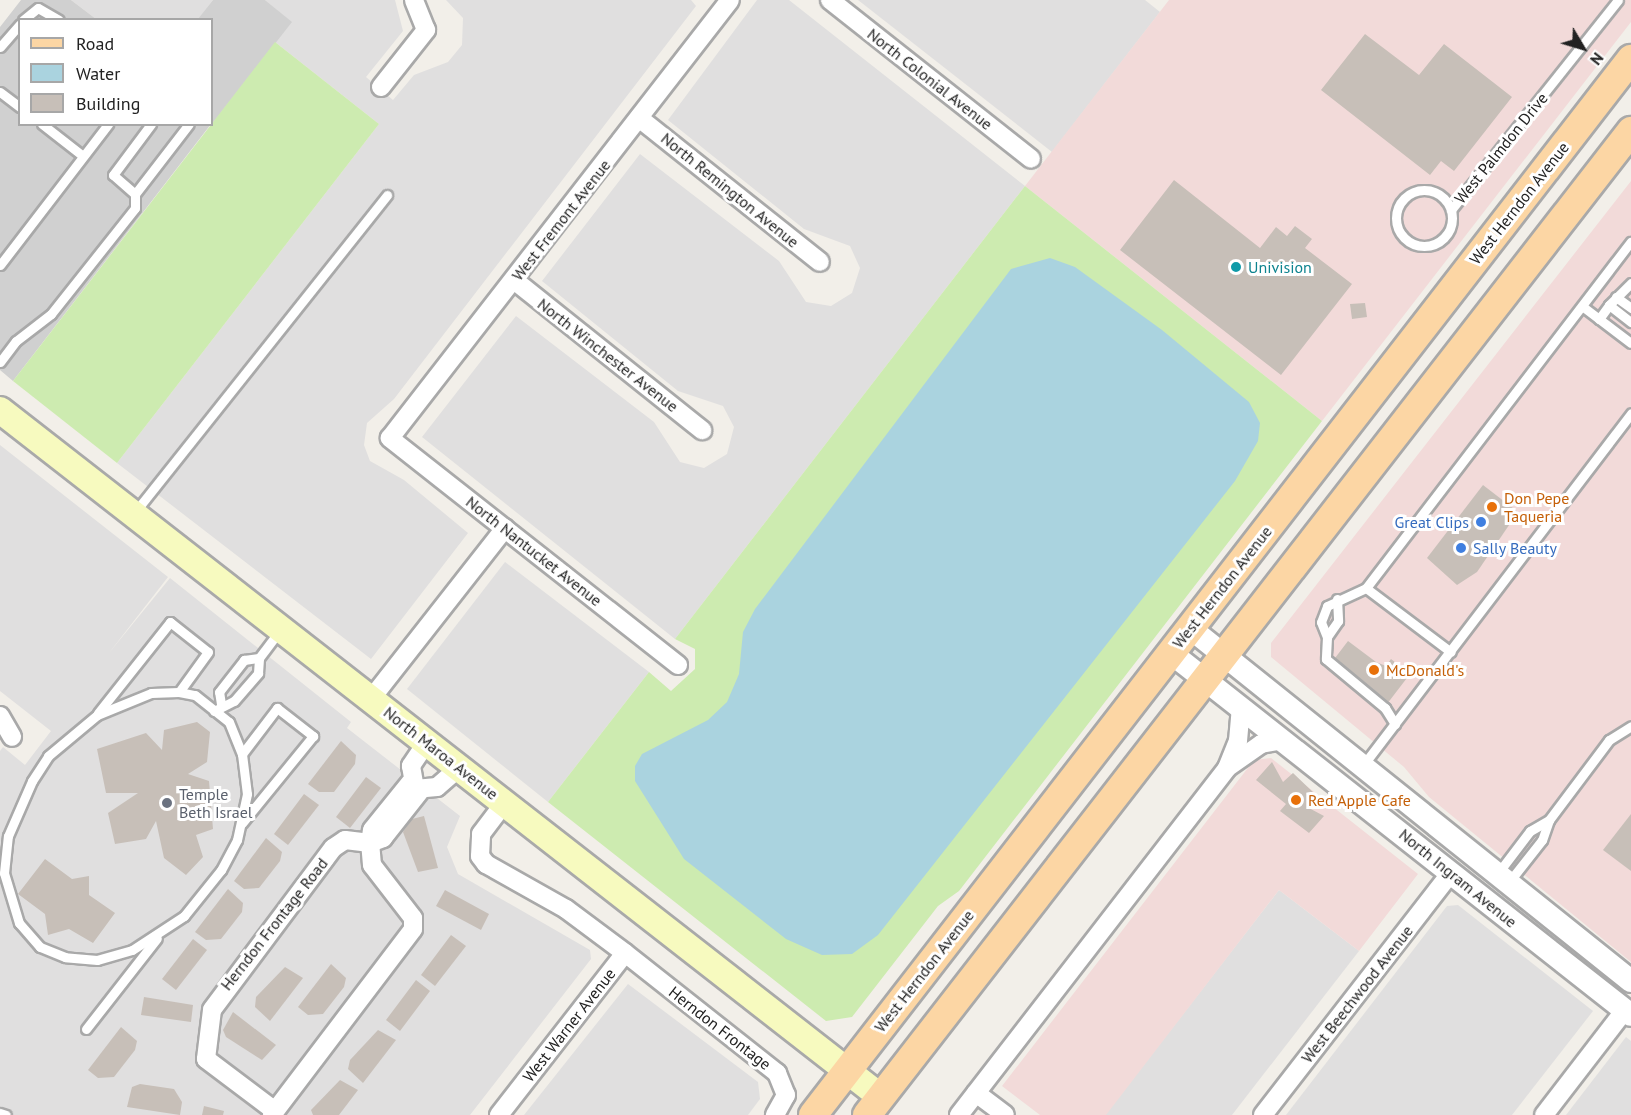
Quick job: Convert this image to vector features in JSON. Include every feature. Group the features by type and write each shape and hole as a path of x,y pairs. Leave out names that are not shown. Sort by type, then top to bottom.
{"main road":[{"name":"West Herndon Avenue","path":"813,1115 1631,59"},
{"path":"874,1106 1204,678 1631,131"},
{"name":"North Maroa Avenue","path":"0,410 847,1070 874,1106"}],"street":[{"path":"381,87 426,30 414,0"},
{"name":"West Fremont Avenue","path":"390,438 730,0"},
{"name":"North Colonial Avenue","path":"830,0 1031,159"},
{"name":"North Remington Avenue","path":"639,118 820,262"},
{"name":"North Winchester Avenue","path":"514,280 702,430"},
{"name":"North Nantucket Avenue","path":"390,438 678,665"},
{"path":"371,699 505,528"},
{"name":"North Ingram Avenue","path":"1190,628 1364,764 1631,981"},
{"name":"North Ingram Avenue","path":"1171,653 1376,812 1628,1013"},
{"path":"959,1115 1227,768 1238,741 1241,707"},
{"path":"0,716 12,737"},
{"path":"1227,768 1261,744 1284,740"},
{"path":"415,787 411,766 427,742"},
{"path":"370,843 372,830 415,787 437,787 460,767"},
{"name":"West Warner Avenue","path":"499,1115 625,953 566,909 486,864 480,856 481,834 505,802"},
{"path":"1376,812 1404,820 1483,882 1503,878"},
{"name":"Herndon Frontage Road","path":"345,840 370,843 372,865 413,918 413,929 274,1113 206,1059 212,1011 333,848 345,840"},
{"name":"West Beechwood Avenue","path":"1263,1115 1451,873"},
{"name":"Herndon Frontage","path":"625,953 777,1072 786,1095 776,1115"},
{"path":"1544,1115 1628,1013"},
{"path":"976,1093 1005,1115"}],"lane":[{"name":"West Palmdon Drive","path":"1451,210 1618,0"},
{"path":"26,18 38,8 56,18"},
{"path":"0,47 18,26"},
{"path":"0,93 18,106"},
{"path":"45,126 83,156"},
{"path":"0,265 106,126"},
{"path":"135,194 113,175 150,126"},
{"path":"0,362 16,341 51,314 135,208 135,194 187,126"},
{"path":"1432,191 1451,210 1450,230 1436,243 1408,242 1397,226 1397,210 1414,192 1432,191"},
{"path":"133,514 387,195"},
{"path":"1395,724 1385,708 1326,659 1327,637 1323,613 1337,599 1366,588 1631,242"},
{"path":"1599,318 1627,285 1631,295"},
{"path":"1616,297 1631,308"},
{"path":"1609,305 1631,322"},
{"path":"1582,306 1631,343"},
{"path":"1364,764 1631,413"},
{"path":"1366,588 1451,652"},
{"path":"1327,637 1338,621 1337,599"},
{"path":"0,846 8,836 48,756 97,715 170,622 208,652 179,692"},
{"path":"218,707 234,701 258,673 259,658 280,628"},
{"path":"218,707 219,692 244,660 259,658"},
{"path":"97,715 151,693 179,692 195,695 218,707 229,722 242,754 247,794 241,825"},
{"path":"86,1029 162,932 201,897 241,825 313,736 277,708 242,754"},
{"path":"1503,878 1542,840 1549,820 1609,740 1631,726"},
{"path":"1503,878 1530,831 1549,820"},
{"path":"8,836 7,896 19,923 40,947 65,957 97,960 132,950 162,932"},
{"path":"0,1113 6,1115"}],"shaded area":[{"path":"21,0 71,0 95,18 18,18 18,126 209,126 13,381 0,370 0,27"},
{"path":"71,0 213,0 200,18 95,18"},
{"path":"213,0 265,0 292,22 213,123 213,18 199,18"},
{"path":"265,0 395,0 403,31 366,77 393,100 414,75 448,62 462,45 463,18 446,0 691,0 696,6 394,399 367,423 364,445 370,461 404,480 468,533 371,659 117,463 379,124 275,42 291,22"},
{"path":"757,0 789,0 1025,186 675,639 422,437 516,316 654,422 680,462 704,468 727,454 734,427 723,406 678,391 542,281 640,154 779,261 806,302 831,306 852,293 860,268 850,246 804,229 668,120"},
{"path":"858,0 1145,0 1160,12 1052,152"},
{"path":"1169,0 1631,0 1631,22 1322,421 1025,186"},
{"path":"1631,181 1631,962 1429,797 1404,767 1271,657 1271,643"},
{"path":"0,445 168,577 109,653 170,578 351,722 347,728 460,816 447,847 458,874 590,950 591,959 470,1115 0,1115 0,751 3,747 25,765 51,731 0,691"},
{"path":"505,562 649,672 548,802 407,689"},
{"path":"1271,758 1418,874 1359,951 1279,890 1106,1115 1040,1115 1002,1086 1254,760"},
{"path":"1279,890 1359,951 1232,1115 1105,1115"},
{"path":"1458,905 1593,1011 1512,1115 1286,1115 1447,906"},
{"path":"628,984 758,1082 760,1099 748,1115 524,1115"},
{"path":"1626,1037 1631,1041 1631,1115 1566,1115"}],"green space":[{"path":"275,42 379,124 117,463 13,381 210,126 213,126 213,122"},
{"path":"1025,186 1322,421 959,891 938,906 852,1017 826,1021 548,802 649,672 671,691 695,669 695,649 675,639"}],"water":[{"path":"1050,258 1075,267 1162,330 1249,402 1260,423 1258,441 1235,481 878,935 852,954 822,955 786,939 684,859 635,781 635,766 642,754 708,720 727,702 739,674 743,632 755,609 1011,269"}],"building":[{"path":"1365,34 1419,75 1444,44 1512,97 1454,171 1441,161 1430,175 1321,90"},
{"name":"Univision","path":"1174,180 1260,248 1276,227 1287,236 1295,226 1312,239 1305,248 1352,284 1281,375 1120,250"},
{"path":"1365,303 1367,317 1352,319 1350,304"},
{"path":"1483,485 1518,512 1477,572 1457,585 1427,558"},
{"name":"McDonald's","path":"1348,641 1376,662 1386,666 1391,659 1410,674 1387,704 1332,662"},
{"name":"Temple Beth Israel","path":"197,722 210,732 207,762 188,774 209,781 213,829 196,835 203,857 186,875 164,858 156,821 146,839 115,844 108,813 138,793 106,793 97,749 146,733 162,750 164,730"},
{"path":"341,741 356,755 355,764 334,792 319,792 308,784"},
{"name":"Red Apple Cafe","path":"1272,762 1283,782 1293,773 1316,795 1307,807 1324,816 1309,833 1280,811 1286,804 1256,780"},
{"path":"366,777 381,788 350,828 336,817"},
{"path":"304,794 319,805 288,845 274,834"},
{"path":"1631,814 1631,871 1603,850"},
{"path":"424,816 438,868 418,872 403,832 412,819"},
{"path":"266,838 282,852 280,861 259,888 244,889 234,881"},
{"path":"45,859 72,879 89,876 89,895 115,913 93,943 69,929 48,935 45,914 18,894"},
{"path":"228,889 243,903 242,912 221,939 206,940 195,932"},
{"path":"445,890 489,914 481,930 436,906"},
{"path":"451,935 466,946 435,986 421,975"},
{"path":"193,939 207,950 176,990 162,979"},
{"path":"331,964 346,978 344,987 323,1014 308,1015 298,1007"},
{"path":"285,967 303,978 270,1021 255,1007 256,997"},
{"path":"416,980 430,991 400,1031 386,1020"},
{"path":"144,997 193,1005 191,1022 141,1015"},
{"path":"233,1012 276,1045 262,1060 226,1037 223,1030"},
{"path":"121,1027 137,1041 135,1050 114,1077 98,1078 88,1070"},
{"path":"378,1030 396,1040 363,1083 348,1069 350,1060"},
{"path":"340,1080 358,1090 339,1115 313,1115 311,1110"},
{"path":"140,1084 174,1089 182,1102 180,1115 127,1107 132,1087"},
{"path":"204,1106 224,1111 223,1115 202,1115"}],"place":[{"name":"Univision","path":"1236,267"},
{"name":"Don Pepe Taqueria","path":"1492,507"},
{"name":"Great Clips","path":"1481,522"},
{"name":"Sally Beauty","path":"1461,548"},
{"name":"McDonald's","path":"1374,670"},
{"name":"Red Apple Cafe","path":"1296,800"},
{"name":"Temple Beth Israel","path":"167,803"}]}
